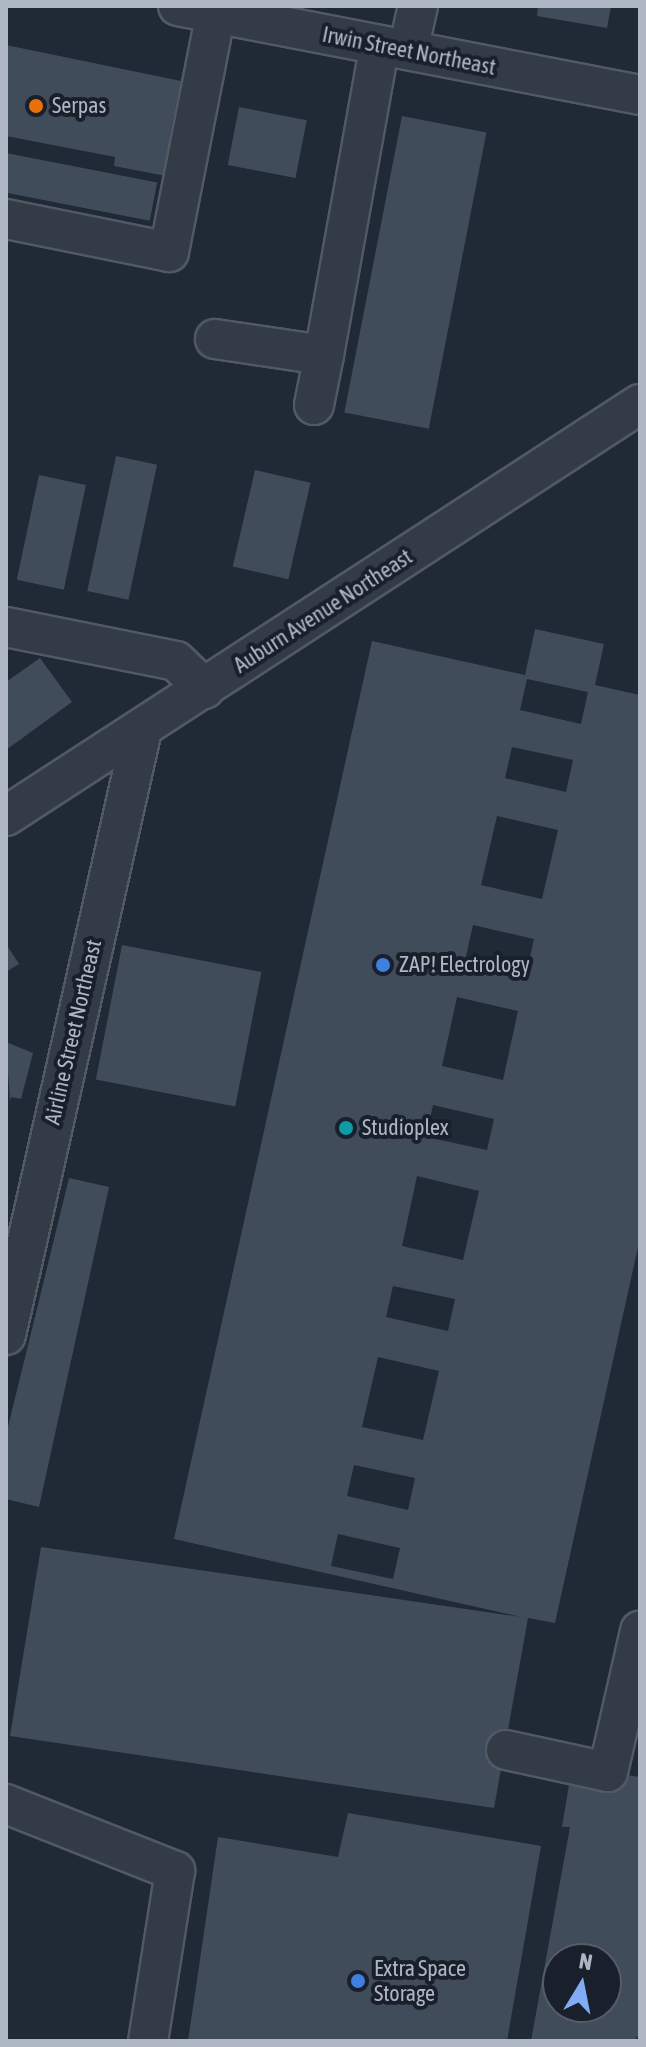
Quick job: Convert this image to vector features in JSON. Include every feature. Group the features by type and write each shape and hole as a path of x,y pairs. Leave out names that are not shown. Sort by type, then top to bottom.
{"street":[{"name":"Irwin Street Northeast","path":"178,6 640,95"},
{"path":"314,405 394,48 418,6"},
{"path":"6,219 169,252 216,13"},
{"path":"215,339 324,355"},
{"name":"Auburn Avenue Northeast","path":"6,816 640,404"},
{"path":"6,627 176,661 205,689"},
{"name":"Airline Street Northeast","path":"6,1335 18,1226 142,730"},
{"path":"506,1750 608,1772 640,1631"},
{"path":"6,1804 175,1871 148,2041"}],"building":[{"path":"538,6 611,6 607,28 537,16"},
{"path":"6,45 181,81 170,135 180,137 171,177 114,166 115,157 6,136"},
{"path":"239,107 307,120 295,178 228,165"},
{"path":"402,116 486,132 429,429 344,412"},
{"path":"6,153 157,182 150,221 6,193"},
{"path":"116,456 157,465 128,600 87,591"},
{"path":"255,470 311,483 288,579 233,566"},
{"path":"39,475 86,485 64,590 17,580"},
{"name":"Studioplex","path":"535,629 604,644 595,685 640,695 640,1238 555,1623 528,1618 494,1808 10,1736 41,1547 521,1617 174,1539 372,641 525,675","holes":["527,679 588,692 581,724 520,710","512,747 573,760 566,792 505,778","497,816 558,830 542,899 481,885","473,925 534,939 527,970 466,956","457,997 518,1011 503,1080 442,1066","433,1105 494,1119 487,1150 426,1137","417,1176 479,1191 463,1260 402,1246","393,1286 455,1299 448,1331 386,1317","378,1357 439,1371 423,1440 362,1427","354,1465 415,1478 408,1510 347,1496","338,1534 400,1548 393,1579 331,1566"]},
{"path":"40,658 72,702 6,750 6,682"},
{"path":"6,944 19,964 6,972"},
{"path":"122,945 261,972 235,1107 96,1079"},
{"path":"6,1042 33,1053 21,1099 11,1097 10,1102"},
{"path":"69,1178 109,1187 39,1507 6,1499 6,1435"},
{"path":"572,1767 640,1777 640,2033 634,2041 531,2041 542,1981 542,2023 622,2023 622,1943 549,1943 570,1827 562,1827"},
{"name":"Extra Space Storage","path":"348,1813 541,1846 507,2041 188,2041 218,1837 338,1857"}],"place":[{"name":"Serpas","path":"36,106"},
{"name":"ZAP! Electrology","path":"383,965"},
{"name":"Studioplex","path":"346,1128"},
{"name":"Extra Space Storage","path":"358,1981"}]}
